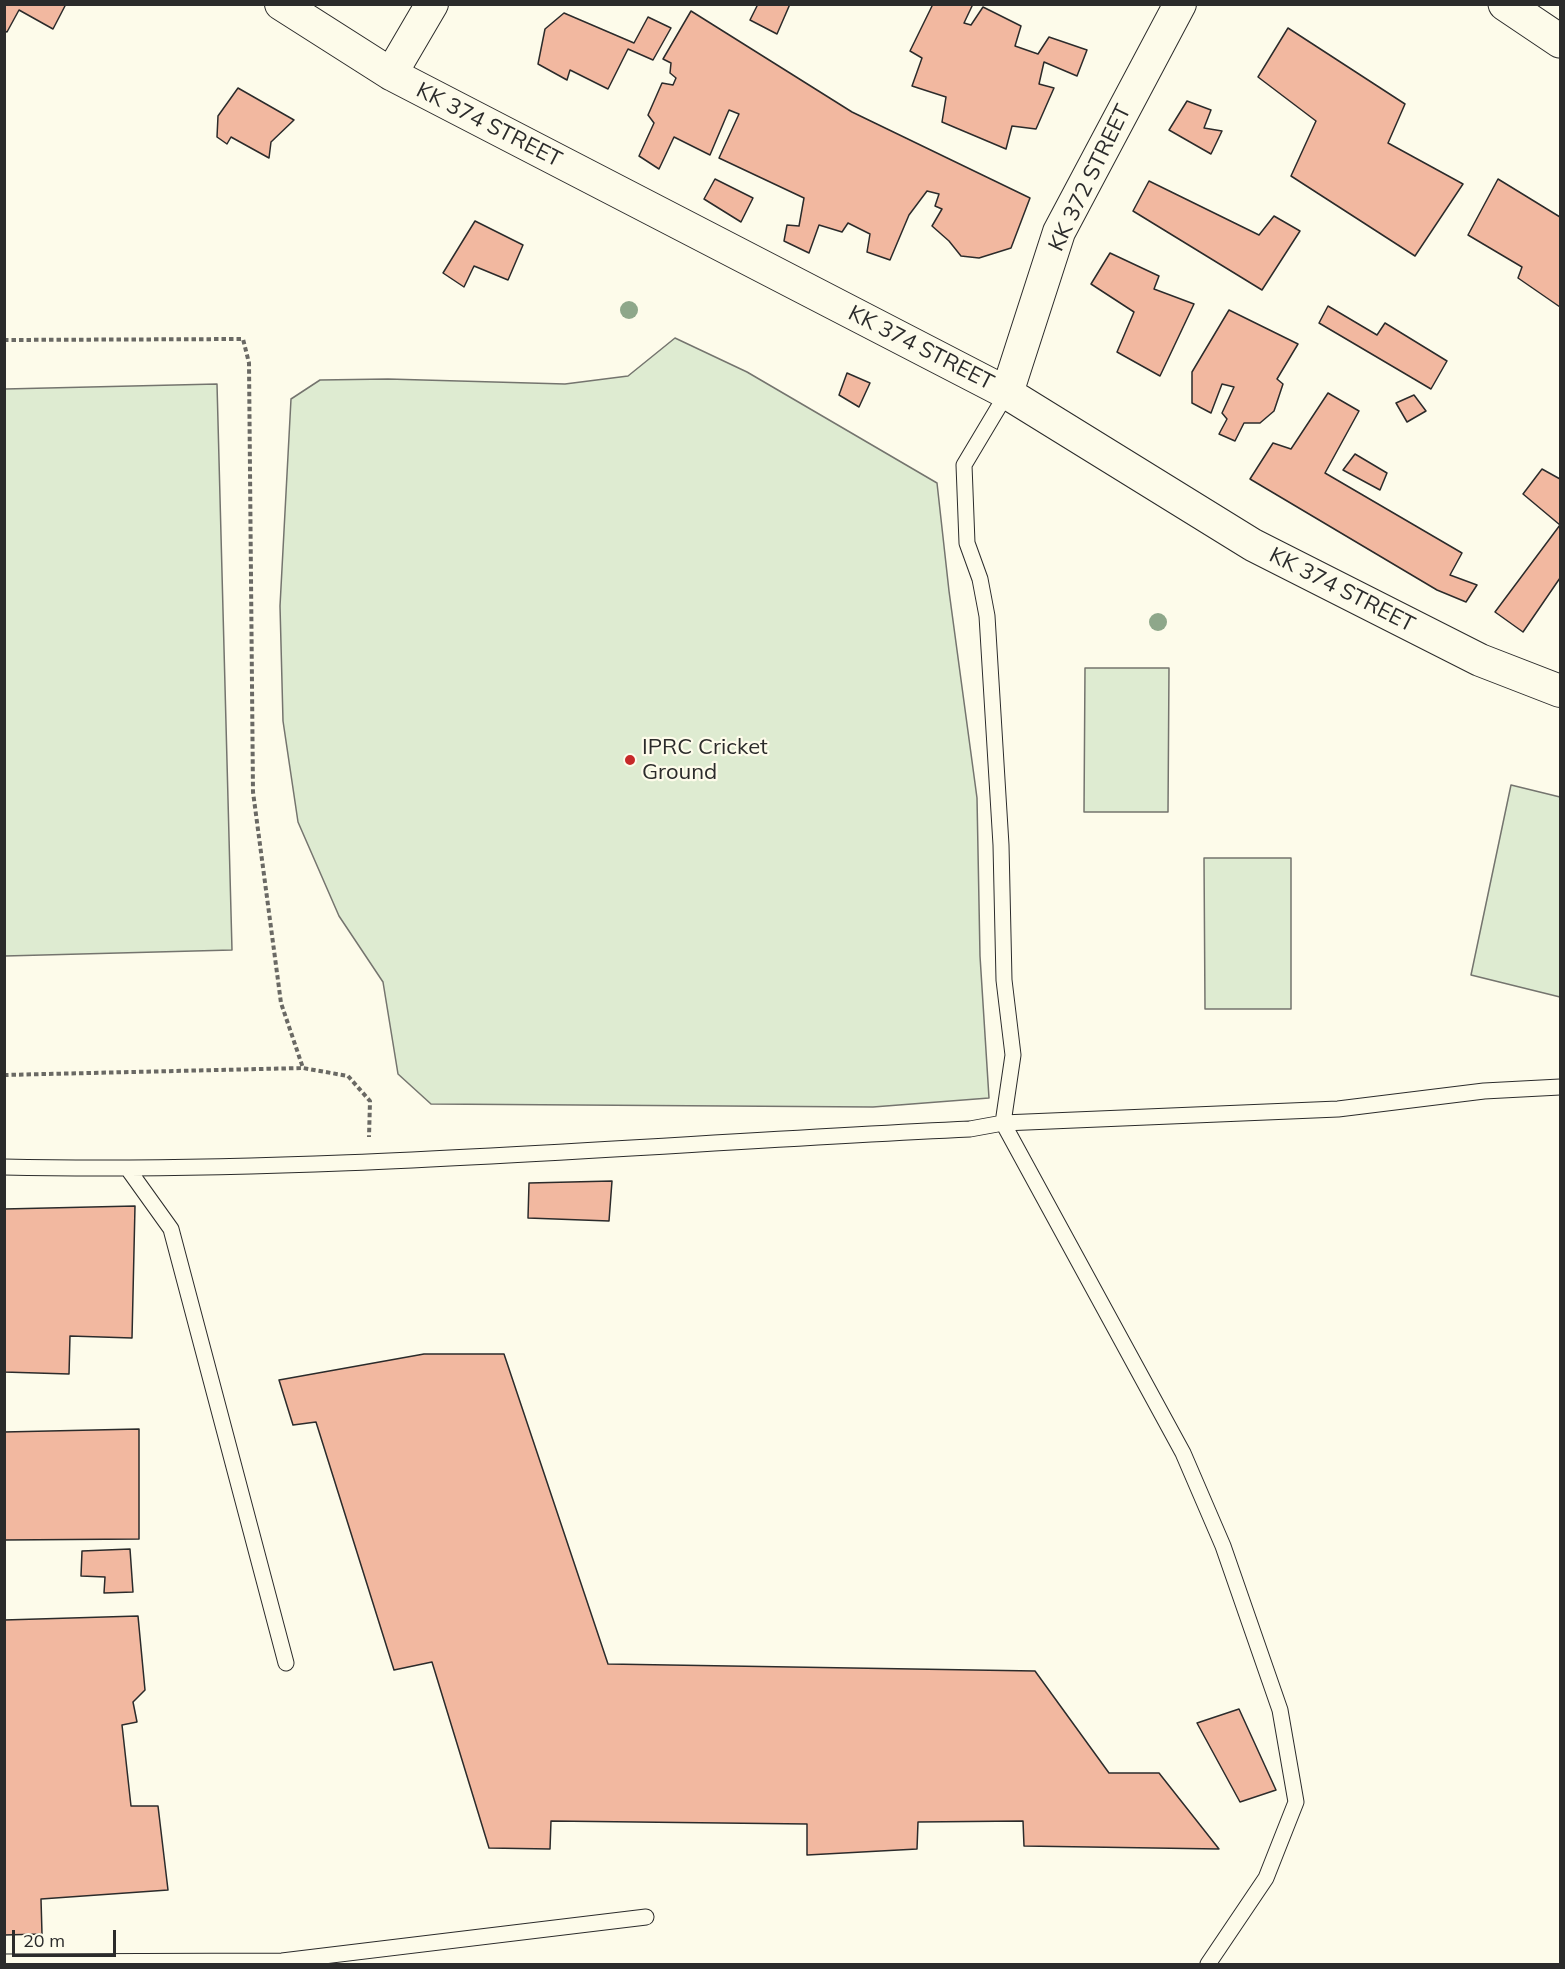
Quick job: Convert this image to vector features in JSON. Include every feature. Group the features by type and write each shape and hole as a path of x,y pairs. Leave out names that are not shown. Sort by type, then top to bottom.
{"main road":[{"path":"1505,4 1560,41"}],"street":[{"name":"KK 374 STREET","path":"280,4 391,74 1007,393 1253,545 1480,660 1560,691"},
{"path":"391,74 432,4"},
{"name":"KK 372 STREET","path":"1007,393 1059,232 1180,4"}],"lane":[{"path":"1007,393 964,465 967,543 980,579 987,616 1001,834 1004,980 1012,1055 1003,1123 1183,1453 1223,1546 1280,1710 1296,1802 1266,1878 1208,1965"},
{"path":"4,1167 128,1169 369,1162 970,1129 1003,1123 1338,1109 1484,1090 1560,1086"},
{"path":"128,1169 171,1229 286,1663"},
{"path":"4,1962 282,1961 646,1917"}],"path":[{"path":"4,340 243,339 249,363 253,792 281,1003 303,1068"},
{"path":"4,1075 303,1068 348,1076 369,1101 369,1162"}],"green space":[{"name":"IPRC Cricket Ground","path":"675,338 747,372 937,483 977,798 980,956 989,1098 873,1107 431,1104 398,1074 383,982 339,916 298,822 283,721 280,606 291,399 320,380 388,379 565,384 628,376"},
{"path":"217,384 232,950 5,956 5,389"},
{"path":"1085,668 1169,668 1168,812 1084,812"},
{"path":"1511,785 1560,797 1560,997 1471,975"},
{"path":"1204,858 1291,858 1291,1009 1205,1009"}],"building":[{"path":"4,4 66,4 53,29 19,10 7,32 4,31"},
{"path":"758,4 790,4 777,34 750,20"},
{"path":"933,4 973,4 964,23 971,25 983,7 1021,26 1015,46 1038,54 1049,37 1087,50 1077,76 1044,62 1039,84 1054,88 1036,129 1012,126 1006,149 942,122 946,97 912,86 922,58 910,51"},
{"path":"691,11 852,112 1030,198 1011,248 979,258 961,256 932,226 942,209 935,206 939,194 927,191 909,215 890,260 867,252 870,234 848,223 842,232 819,225 809,253 784,241 787,225 799,226 804,198 719,158 739,114 729,110 710,155 674,137 659,169 639,156 654,123 648,115 662,83 673,85 676,78 670,73 671,63 663,59"},
{"path":"564,13 634,43 648,17 671,28 653,60 628,49 608,89 570,70 567,80 538,64 545,29"},
{"path":"1288,28 1405,104 1388,143 1463,184 1415,256 1291,176 1316,121 1258,77"},
{"path":"238,88 294,120 271,142 269,158 231,137 227,144 217,137 218,116"},
{"path":"1187,101 1211,110 1204,128 1222,131 1211,154 1169,130"},
{"path":"715,179 753,198 741,222 704,199"},
{"path":"1498,179 1560,217 1560,307 1518,278 1522,267 1468,235"},
{"path":"1149,181 1259,235 1274,216 1300,231 1262,290 1133,211"},
{"path":"475,221 523,245 508,280 474,266 464,287 443,273"},
{"path":"1110,253 1159,276 1154,289 1194,304 1160,376 1117,352 1134,312 1091,284"},
{"path":"1328,306 1377,335 1385,323 1447,361 1431,389 1319,323"},
{"path":"1229,310 1298,344 1277,379 1283,384 1274,411 1260,423 1244,423 1235,441 1219,434 1227,419 1222,413 1234,387 1222,384 1211,413 1192,403 1192,372"},
{"path":"847,373 870,383 859,407 839,395"},
{"path":"1328,393 1359,411 1325,473 1462,553 1450,575 1477,585 1466,602 1437,590 1250,479 1273,443 1291,449"},
{"path":"1414,395 1426,411 1407,422 1396,403"},
{"path":"1355,454 1387,473 1380,490 1343,470"},
{"path":"1542,469 1560,479 1560,525 1523,494"},
{"path":"1560,525 1560,578 1523,632 1495,612"},
{"path":"612,1181 609,1221 528,1218 529,1183"},
{"path":"135,1206 132,1338 70,1336 69,1374 4,1372 4,1209"},
{"path":"424,1354 504,1354 608,1664 1035,1671 1109,1773 1159,1773 1219,1849 1024,1846 1023,1821 918,1822 917,1849 807,1855 807,1824 551,1821 550,1849 489,1848 432,1662 394,1670 316,1422 293,1425 279,1380"},
{"path":"139,1429 139,1539 4,1540 4,1432"},
{"path":"130,1549 133,1592 104,1593 105,1577 81,1576 82,1551"},
{"path":"138,1616 145,1690 133,1702 137,1722 122,1725 131,1806 158,1806 168,1890 41,1899 42,1934 4,1935 4,1620"},
{"path":"1239,1709 1276,1790 1240,1802 1197,1723"}],"place":[{"name":"IPRC Cricket Ground","path":"630,760"}]}
